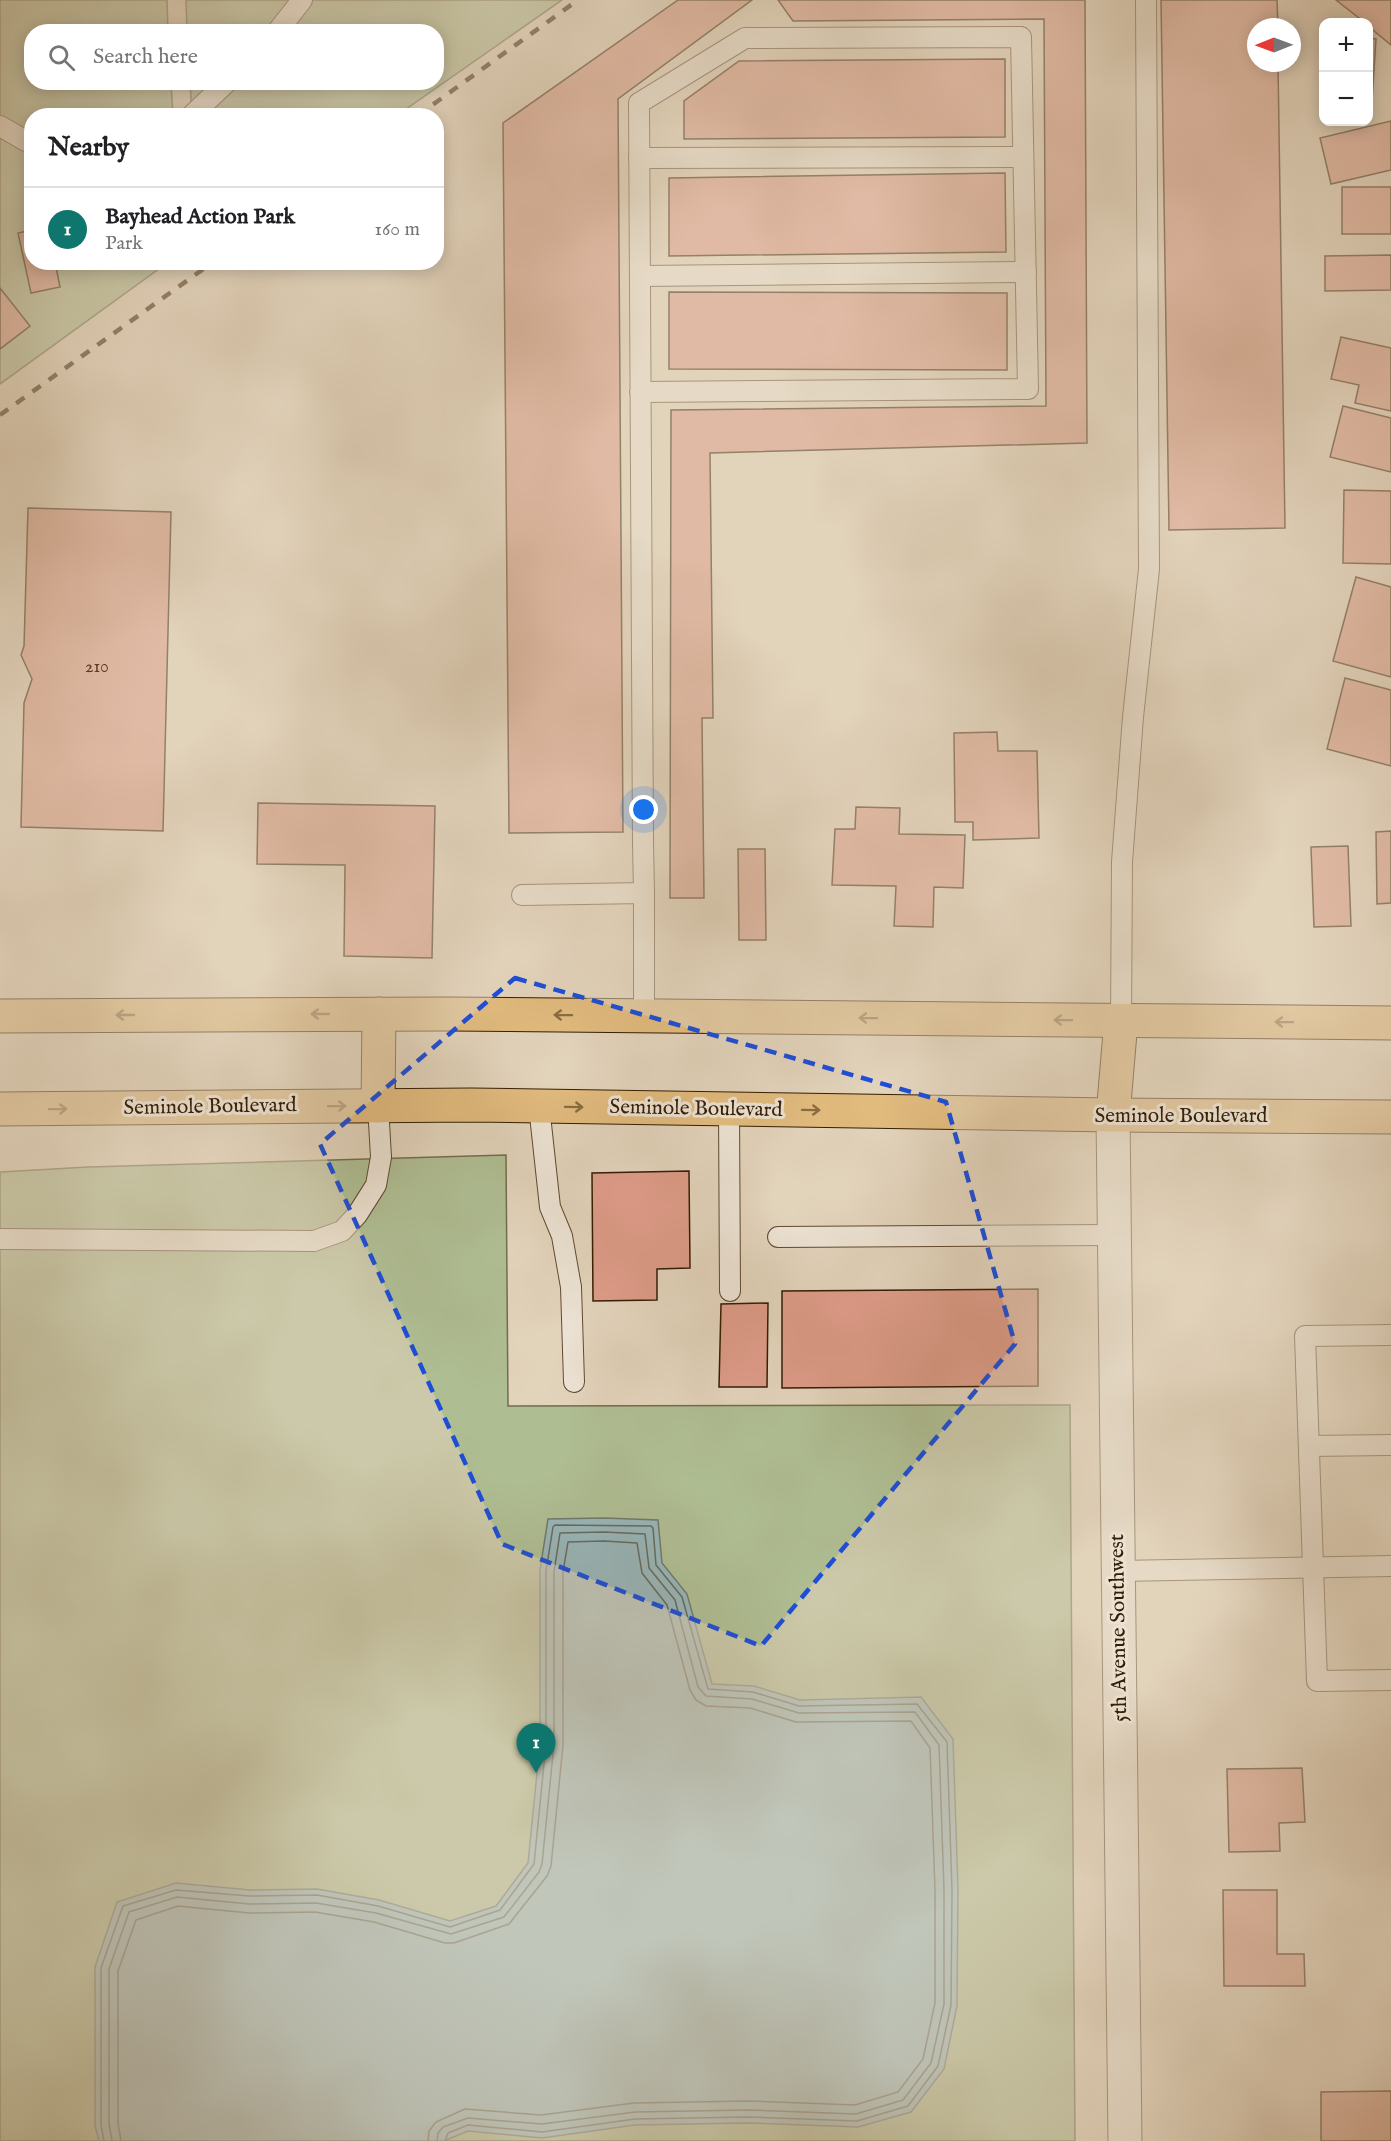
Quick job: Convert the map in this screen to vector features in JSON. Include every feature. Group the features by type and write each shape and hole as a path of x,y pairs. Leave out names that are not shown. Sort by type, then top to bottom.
{"main road":[{"path":"0,1016 379,1014 1391,1023"},
{"path":"378,1106 379,1014"},
{"path":"1113,1115 1121,1021"},
{"name":"Seminole Boulevard","path":"0,1109 539,1106 1391,1117"}],"street":[{"name":"5th Avenue Southwest","path":"1113,1115 1125,2141"}],"lane":[{"path":"283,24 302,0"},
{"path":"1121,1021 1122,862 1133,717 1149,569 1146,0"},
{"path":"640,392 1028,388 1021,37 746,38 639,103 640,392 644,893 644,1016"},
{"path":"199,108 219,90"},
{"path":"0,126 24,140"},
{"path":"639,158 1023,157"},
{"path":"640,276 1026,272"},
{"path":"522,895 644,893"},
{"path":"0,1239 314,1241 342,1232 357,1215 376,1185 381,1157 378,1106"},
{"path":"539,1106 550,1207 562,1236 571,1287 573,1382"},
{"path":"729,1109 730,1291"},
{"path":"778,1237 1114,1235"},
{"path":"1391,1335 1305,1336 1317,1681 1391,1680"},
{"path":"1309,1446 1391,1445"},
{"path":"1118,1572 1391,1566"}],"highlighted area":[{"path":"515,978 946,1102 1015,1344 761,1646 502,1544 320,1144"}],"green space":[{"path":"0,0 167,0 168,24 24,24 24,90 171,90 173,108 24,108 24,270 157,270 0,384"},
{"path":"186,0 562,0 444,82 444,24 187,24"},
{"path":"190,90 433,90 407,108 192,108"},
{"path":"506,1155 508,1406 1070,1405 1075,2141 0,2141 0,1172 88,1167"}],"water":[{"path":"548,1519 658,1520 662,1563 687,1594 712,1684 754,1686 800,1700 921,1697 953,1739 958,1890 957,2006 944,2069 911,2112 858,2127 748,2123 635,2125 542,2138 468,2131 444,2141 99,2141 95,2126 95,1967 117,1902 176,1883 250,1890 317,1889 379,1900 450,1921 496,1906 528,1863 540,1743 540,1570"}],"building":[{"path":"678,0 752,0 618,99 623,832 509,833 503,123"},
{"path":"778,0 1085,0 1087,443 710,453 713,718 702,718 704,898 670,898 671,410 1046,406 1044,19 793,21"},
{"path":"1161,0 1277,0 1278,18 1247,18 1247,72 1278,72 1285,528 1169,530"},
{"path":"1336,0 1391,0 1391,45 1373,30 1373,18 1359,18"},
{"path":"1373,39 1376,39 1373,85"},
{"path":"1005,59 1005,137 684,139 684,101 739,61"},
{"path":"1391,121 1391,170 1331,184 1320,138"},
{"path":"1005,173 1006,252 669,256 669,178"},
{"path":"1342,187 1391,187 1391,234 1342,234"},
{"path":"24,232 24,261 18,233"},
{"path":"1391,255 1391,290 1325,291 1325,256"},
{"path":"26,270 57,270 60,287 31,293"},
{"path":"0,288 30,326 0,349"},
{"path":"669,292 1007,293 1007,370 669,369"},
{"path":"1341,337 1391,348 1391,411 1355,403 1359,385 1331,379"},
{"path":"1343,406 1391,418 1391,472 1330,457"},
{"path":"1344,490 1391,491 1391,564 1343,563"},
{"path":"28,508 171,512 163,831 21,827 24,703 32,679 21,655 24,646"},
{"path":"1356,577 1391,587 1391,677 1333,661"},
{"path":"1345,678 1391,690 1391,766 1327,749"},
{"path":"997,732 998,751 1037,751 1039,838 973,840 973,822 955,822 954,733"},
{"path":"258,803 435,806 432,958 344,956 345,865 257,864"},
{"path":"856,807 900,808 899,834 965,835 963,888 934,887 933,927 894,926 896,886 832,885 835,829 855,829"},
{"path":"1391,831 1391,903 1377,904 1376,832"},
{"path":"1348,846 1351,926 1314,927 1311,847"},
{"path":"738,849 765,849 766,940 739,940"},
{"path":"689,1171 690,1268 657,1269 657,1300 593,1301 592,1173"},
{"path":"1038,1289 1038,1386 782,1388 782,1291"},
{"path":"768,1303 767,1387 719,1387 721,1304"},
{"path":"1302,1768 1305,1822 1279,1823 1280,1851 1229,1852 1227,1769"},
{"path":"1223,1890 1277,1890 1277,1954 1304,1954 1305,1986 1224,1986"},
{"path":"1391,2091 1391,2141 1321,2141 1321,2092"}],"railway":[{"path":"428,108 578,0"},
{"path":"0,415 202,270"}],"place":[{"name":"Bayhead Action Park","path":"536,1773"}]}
